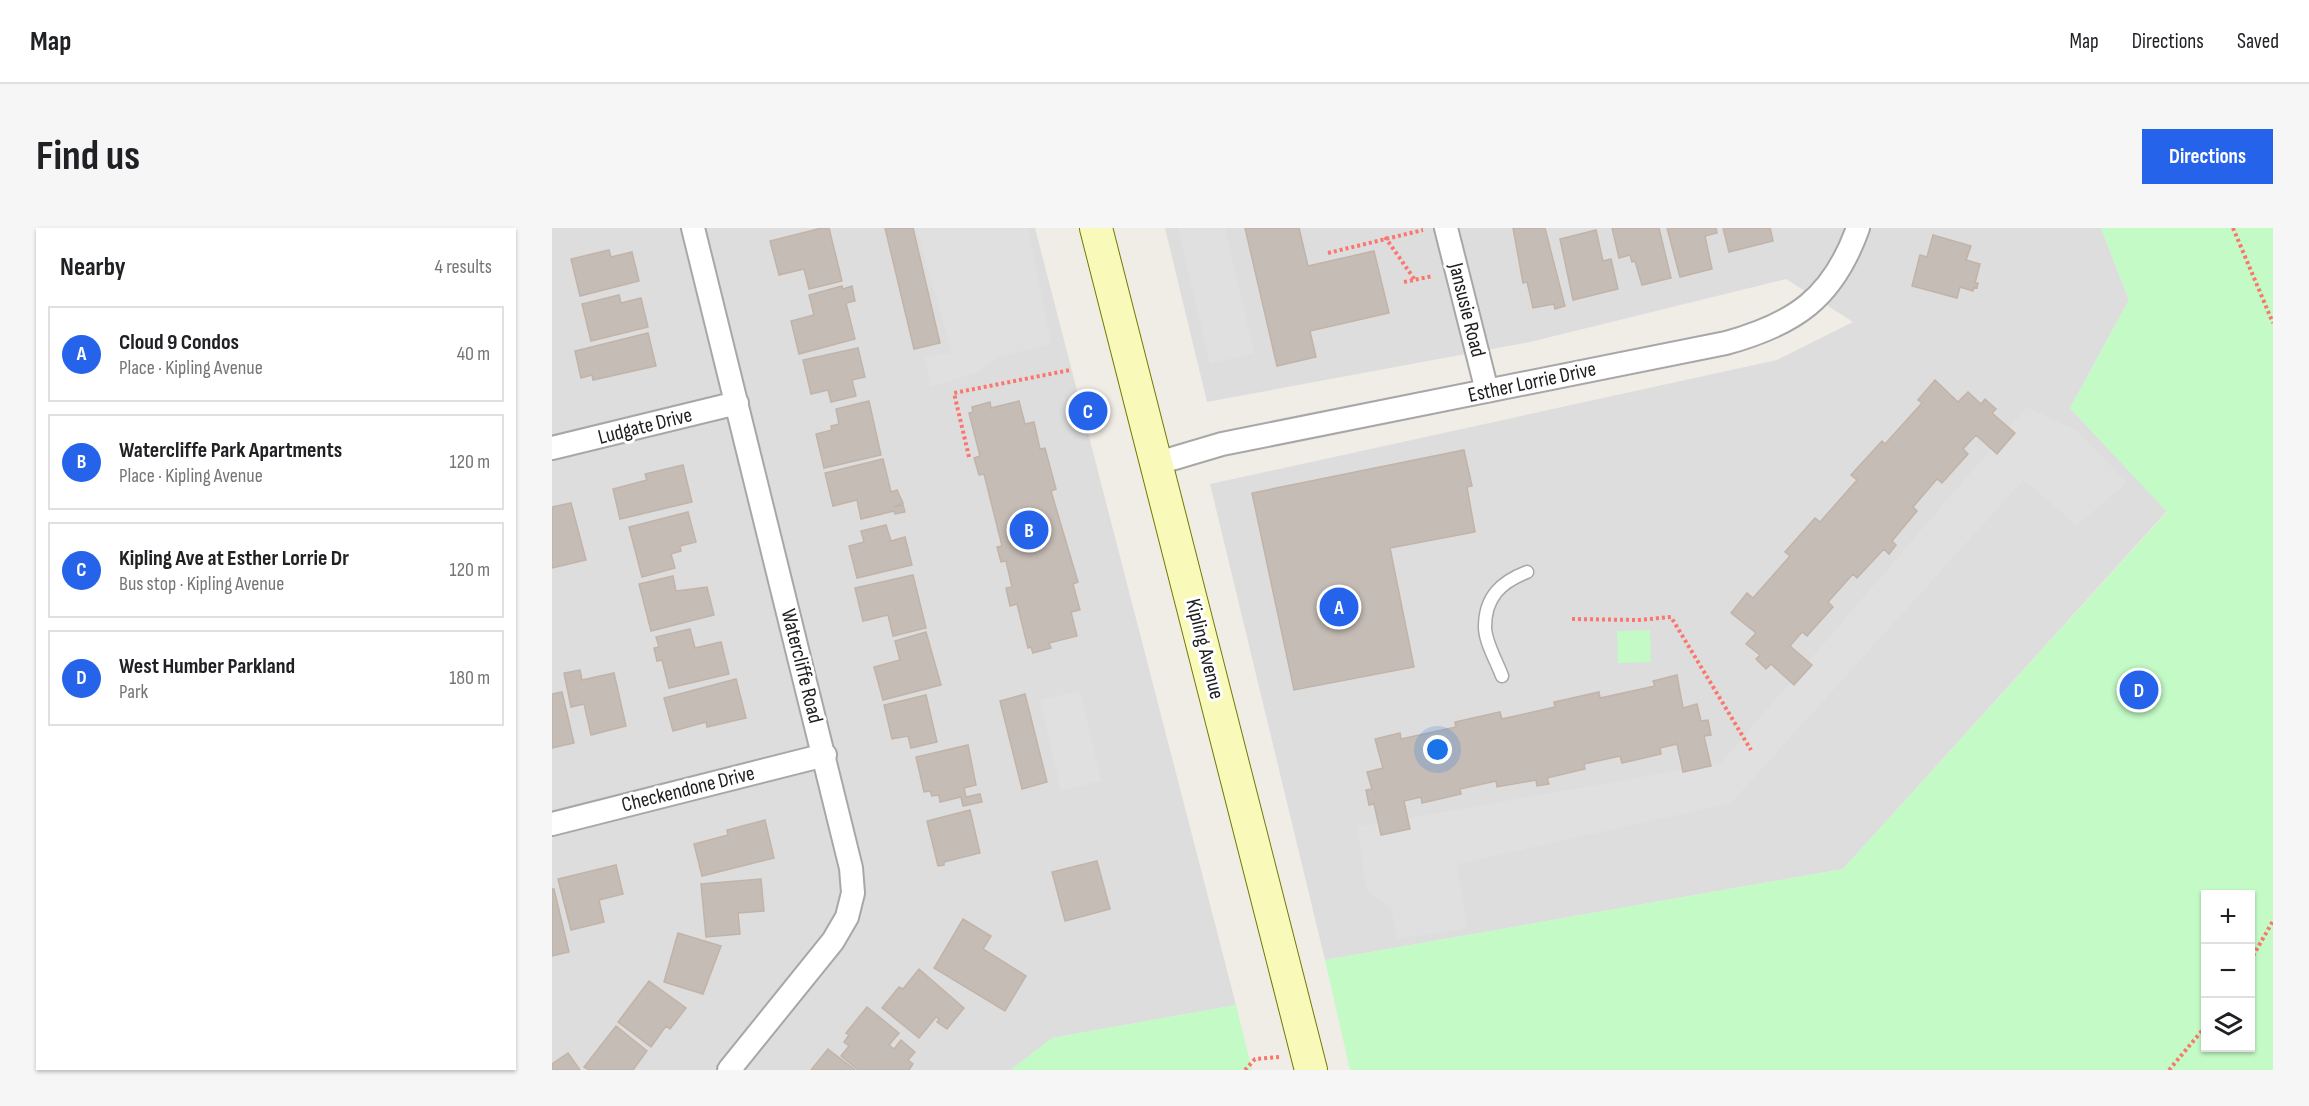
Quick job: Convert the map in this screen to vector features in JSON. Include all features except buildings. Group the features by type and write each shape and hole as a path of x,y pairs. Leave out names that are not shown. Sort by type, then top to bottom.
{"main road":[{"name":"Kipling Avenue","path":"1096,228 1158,463 1309,1062"}],"street":[{"name":"Watercliffe Road","path":"693,228 825,755 851,868 854,893 847,917 833,941 729,1070"},
{"name":"Jansusie Road","path":"1446,228 1487,391"},
{"name":"Esther Lorrie Drive","path":"1158,463 1222,444 1760,333 1790,320 1813,302 1828,285 1848,255 1858,228"},
{"name":"Ludgate Drive","path":"552,448 737,403"},
{"name":"Checkendone Drive","path":"552,824 825,755"}],"lane":[{"path":"1502,676 1485,627 1494,592 1509,578 1527,572"}],"path":[{"path":"1328,253 1385,237 1432,228"},
{"path":"2233,228 2273,323"},
{"path":"1385,237 1414,280"},
{"path":"969,457 954,393 1070,370"},
{"path":"1572,619 1638,620 1671,617 1751,750"},
{"path":"2255,952 2273,921"},
{"path":"2169,1070 2201,1031"},
{"path":"1245,1070 1255,1059 1309,1062"}],"shaded area":[{"path":"552,228 1035,228 1236,1005 1052,1038 1011,1070 552,1070"},
{"path":"916,228 1028,228 1051,344 1001,356 978,372 931,387 925,358 952,352"},
{"path":"1165,228 2101,228 2129,300 2070,408 2167,511 1843,869 1325,960 1210,484 1777,360 1853,322 1786,279 1530,342 1207,402"},
{"path":"1178,228 1225,228 1254,353 1210,364"},
{"path":"2027,407 2079,432 2127,483 2077,525 2023,480 1731,803 1457,864 1467,928 1397,939 1391,909 1366,889 1358,827 1721,763"},
{"path":"1080,691 1101,781 1061,791 1040,700"}],"green space":[{"path":"2101,228 2273,228 2273,1070 1350,1070 1325,960 1843,869 2167,512 2070,408 2129,300"},
{"path":"1650,630 1651,662 1618,663 1617,631"},
{"path":"1236,1005 1252,1070 1011,1070 1052,1038"}],"place":[{"name":"Kipling Ave at Esther Lorrie Dr","path":"1088,411"},
{"name":"Watercliffe Park Apartments","path":"1029,530"},
{"name":"Cloud 9 Condos","path":"1339,607"},
{"name":"West Humber Parkland","path":"2139,690"}]}
